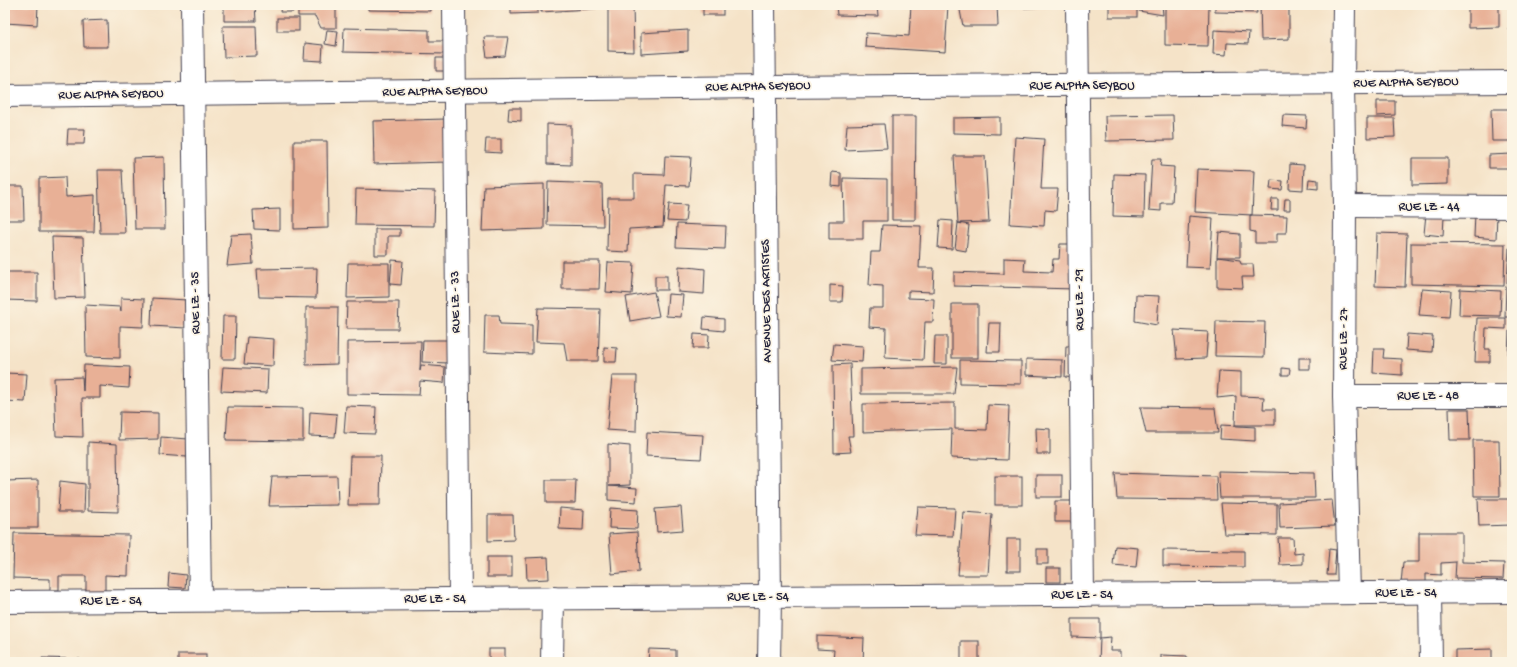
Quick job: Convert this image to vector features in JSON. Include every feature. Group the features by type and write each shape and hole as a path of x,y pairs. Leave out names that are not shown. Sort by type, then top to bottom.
{"street":[{"name":"RUE LZ - 35","path":"192,5 200,600"},
{"name":"RUE LZ - 33","path":"454,5 460,599"},
{"name":"AVENUE DES ARTISTES","path":"764,5 770,597 769,662"},
{"name":"RUE LZ - 29","path":"1077,5 1083,595"},
{"name":"RUE LZ - 27","path":"1344,5 1346,206 1344,396 1349,594"},
{"name":"RUE ALPHA SEYBOU","path":"5,96 454,92 765,87 1512,82"},
{"name":"RUE LZ - 44","path":"1346,206 1512,207"},
{"name":"RUE LZ - 48","path":"1344,396 1512,396"},
{"name":"RUE LZ - 54","path":"5,602 1512,592"},
{"path":"1430,593 1431,662"},
{"path":"552,598 552,662"}],"building":[{"path":"5,5 38,5 37,25 5,23"},
{"path":"224,5 255,5 256,21 224,21"},
{"path":"281,5 293,5 293,12 280,12"},
{"path":"298,5 336,5 336,28 321,28 315,16 298,16"},
{"path":"368,5 430,5 430,11 368,10"},
{"path":"511,5 538,5 538,13 511,14"},
{"path":"541,5 605,5 605,8 541,12"},
{"path":"608,5 633,5 634,52 608,51"},
{"path":"703,5 723,5 723,15 703,15"},
{"path":"836,5 877,5 878,16 837,15"},
{"path":"911,5 948,5 945,52 865,47 866,33 909,36"},
{"path":"959,5 997,5 998,26 963,26"},
{"path":"1024,5 1053,5 1053,7 1024,8"},
{"path":"1109,5 1137,5 1137,17 1109,17"},
{"path":"1139,5 1162,5 1163,15 1139,11"},
{"path":"1165,5 1209,5 1208,46 1165,45"},
{"path":"1215,5 1256,5 1257,13 1215,12"},
{"path":"1260,5 1289,5 1289,39 1261,40"},
{"path":"1468,5 1499,5 1499,27 1468,28"},
{"path":"1509,5 1512,5 1512,29 1509,30"},
{"path":"277,18 299,18 299,31 277,31"},
{"path":"107,20 108,47 84,47 83,21"},
{"path":"223,26 256,26 257,56 224,57"},
{"path":"344,28 429,30 429,41 447,41 447,54 343,52"},
{"path":"327,30 338,31 336,46 325,44"},
{"path":"688,30 688,51 641,54 641,33"},
{"path":"1214,30 1249,32 1248,44 1227,43 1226,55 1213,54"},
{"path":"484,37 508,37 505,56 487,57"},
{"path":"305,43 323,45 322,61 304,60"},
{"path":"5,51 7,51 7,63 5,63"},
{"path":"436,58 446,58 445,71 436,71"},
{"path":"1377,101 1395,101 1395,115 1377,116"},
{"path":"509,108 521,108 521,121 508,120"},
{"path":"1491,109 1512,109 1512,141 1492,141"},
{"path":"1173,115 1174,140 1106,141 1105,116"},
{"path":"1283,115 1307,116 1306,128 1282,126"},
{"path":"892,116 916,116 915,220 892,220"},
{"path":"1000,117 1000,134 953,133 953,118"},
{"path":"1367,118 1394,118 1395,137 1367,138"},
{"path":"446,119 448,162 374,164 373,121"},
{"path":"547,124 571,125 571,165 547,164"},
{"path":"884,124 887,148 845,150 847,125"},
{"path":"68,129 85,129 84,144 67,144"},
{"path":"1015,137 1044,139 1041,189 1058,189 1056,211 1045,210 1044,226 1010,224"},
{"path":"486,139 501,139 501,153 485,152"},
{"path":"294,141 327,141 328,228 294,229"},
{"path":"1512,154 1512,168 1489,168 1489,155"},
{"path":"665,156 691,157 689,186 666,185 663,227 629,229 628,252 607,251 608,198 634,198 634,174 664,175"},
{"path":"954,156 985,156 989,222 958,223"},
{"path":"164,157 165,229 135,229 133,158"},
{"path":"1412,158 1448,158 1448,184 1412,185"},
{"path":"1152,159 1161,159 1160,166 1174,167 1172,203 1161,203 1161,211 1149,210"},
{"path":"1290,164 1304,165 1303,190 1289,189"},
{"path":"1197,169 1254,171 1252,215 1195,212"},
{"path":"98,170 122,170 125,233 100,233"},
{"path":"832,172 841,173 841,187 831,186"},
{"path":"1114,174 1145,175 1144,217 1113,216"},
{"path":"65,177 66,197 95,195 94,232 39,232 39,178"},
{"path":"843,178 887,179 887,221 863,221 863,239 829,239 829,221 844,221"},
{"path":"1309,179 1318,180 1318,189 1308,188"},
{"path":"1271,180 1283,181 1282,190 1270,189"},
{"path":"548,182 602,184 603,226 547,225"},
{"path":"544,184 544,229 482,231 484,186"},
{"path":"5,186 23,186 24,220 5,220"},
{"path":"356,189 435,191 434,226 355,225"},
{"path":"1272,199 1278,199 1278,210 1271,210"},
{"path":"1285,199 1290,199 1290,210 1284,210"},
{"path":"669,204 687,205 685,222 667,221"},
{"path":"280,209 280,230 254,229 253,210"},
{"path":"1475,213 1497,214 1496,239 1474,237"},
{"path":"1426,214 1444,216 1443,236 1424,234"},
{"path":"1250,215 1287,216 1286,233 1277,233 1277,243 1255,243 1255,232 1250,231"},
{"path":"1189,216 1213,218 1210,268 1186,267"},
{"path":"940,220 953,221 952,249 938,248"},
{"path":"958,223 969,225 966,251 955,249"},
{"path":"677,224 726,226 725,249 676,247"},
{"path":"882,225 921,226 919,268 934,268 933,292 908,291 908,298 934,299 933,322 925,322 923,360 885,358 886,328 869,327 870,308 883,308 883,286 869,285 871,252 880,252"},
{"path":"375,229 400,229 400,236 388,236 388,255 375,255"},
{"path":"1219,232 1240,234 1240,257 1217,257"},
{"path":"1377,233 1407,234 1405,287 1375,286"},
{"path":"251,234 253,264 227,266 231,235"},
{"path":"52,237 83,238 85,297 54,298"},
{"path":"1411,243 1505,244 1504,286 1411,284"},
{"path":"1060,244 1077,244 1076,289 954,286 954,272 1004,274 1004,258 1025,259 1024,271 1052,272 1053,259 1059,259"},
{"path":"1509,248 1512,248 1512,283 1507,283"},
{"path":"1217,257 1240,260 1241,264 1253,264 1254,277 1242,277 1243,288 1217,287"},
{"path":"392,260 403,261 401,285 390,284"},
{"path":"562,261 600,261 599,289 562,289"},
{"path":"608,262 634,263 632,294 606,292"},
{"path":"348,263 389,263 389,297 347,298"},
{"path":"679,266 705,269 704,294 678,292"},
{"path":"317,268 316,298 259,297 257,269"},
{"path":"5,272 37,272 37,301 5,300"},
{"path":"655,276 667,276 667,290 655,290"},
{"path":"830,285 843,286 842,302 830,302"},
{"path":"1506,286 1512,286 1512,317 1505,317"},
{"path":"1422,289 1451,291 1449,317 1419,315"},
{"path":"1460,289 1501,291 1500,316 1459,315"},
{"path":"654,292 659,316 630,321 626,297"},
{"path":"668,294 683,295 681,317 666,316"},
{"path":"1136,295 1159,296 1157,325 1135,321"},
{"path":"121,298 144,299 143,327 120,326 120,358 86,357 85,305 120,307 121,312"},
{"path":"152,298 187,300 186,328 151,326"},
{"path":"347,302 399,302 398,329 346,329"},
{"path":"952,304 978,304 978,358 952,358"},
{"path":"306,307 338,307 337,364 306,365"},
{"path":"538,308 600,309 598,361 567,361 564,343 536,342"},
{"path":"485,315 499,315 500,324 532,325 532,354 484,352"},
{"path":"223,316 236,316 235,359 222,359"},
{"path":"704,317 724,319 724,331 703,329"},
{"path":"1477,318 1506,318 1506,329 1486,328 1485,349 1490,349 1490,362 1475,362"},
{"path":"1216,321 1265,322 1264,357 1215,356"},
{"path":"989,323 1001,323 1000,352 987,352"},
{"path":"1174,330 1208,332 1206,358 1177,359"},
{"path":"1509,331 1512,332 1512,356 1508,356"},
{"path":"694,334 709,335 708,348 693,348"},
{"path":"1407,334 1433,336 1432,352 1406,350"},
{"path":"935,336 947,336 947,364 934,364"},
{"path":"247,337 274,339 273,366 244,364"},
{"path":"423,340 449,340 449,363 422,362"},
{"path":"421,341 420,371 421,365 445,367 444,383 420,381 419,395 347,394 347,342"},
{"path":"834,344 863,346 862,362 832,360"},
{"path":"1066,346 1077,346 1076,378 1065,377"},
{"path":"604,347 617,348 616,362 604,362"},
{"path":"1374,349 1384,349 1383,358 1402,359 1402,375 1373,373"},
{"path":"1299,358 1310,358 1310,369 1299,369"},
{"path":"1026,359 1062,360 1062,377 1026,375"},
{"path":"960,360 1021,361 1021,384 960,383"},
{"path":"850,364 853,436 848,436 851,452 834,453 833,365"},
{"path":"84,365 130,367 129,388 100,386 100,398 82,398 83,437 56,436 54,378 82,377 83,391"},
{"path":"223,367 268,369 267,393 221,391"},
{"path":"957,367 954,394 861,394 861,369"},
{"path":"1282,368 1290,369 1289,375 1282,375"},
{"path":"1219,371 1241,372 1241,396 1264,397 1263,409 1275,409 1275,425 1235,425 1236,396 1217,398"},
{"path":"5,373 27,374 25,402 5,401"},
{"path":"612,376 637,376 636,432 607,430"},
{"path":"955,403 955,429 987,430 988,405 1009,406 1007,460 951,458 952,429 863,432 863,404"},
{"path":"346,406 376,407 375,434 344,433"},
{"path":"228,407 303,408 303,441 226,440"},
{"path":"1140,407 1215,408 1218,433 1146,433"},
{"path":"1449,409 1469,409 1470,440 1450,440"},
{"path":"120,412 158,413 158,439 119,440"},
{"path":"310,412 337,414 335,437 309,436"},
{"path":"1221,425 1255,427 1255,441 1220,439"},
{"path":"1036,428 1050,429 1050,454 1037,454"},
{"path":"647,432 703,435 701,459 646,456"},
{"path":"161,437 188,439 187,457 160,455"},
{"path":"1473,440 1499,440 1500,496 1474,496"},
{"path":"88,442 117,444 118,512 88,511"},
{"path":"608,444 630,446 630,485 609,486 637,488 636,502 608,500"},
{"path":"350,456 381,456 380,505 348,505"},
{"path":"1218,471 1314,473 1315,498 1220,498"},
{"path":"1115,473 1216,476 1217,500 1117,499"},
{"path":"1036,475 1062,475 1062,497 1036,497"},
{"path":"337,476 338,505 269,506 272,477"},
{"path":"995,476 1022,476 1022,505 995,505"},
{"path":"38,480 38,528 5,528 5,481"},
{"path":"546,480 576,480 575,503 546,503"},
{"path":"60,481 85,484 84,512 58,512"},
{"path":"1478,499 1512,499 1512,525 1479,526"},
{"path":"1332,500 1335,526 1280,528 1279,503"},
{"path":"1055,501 1077,501 1078,522 1055,522"},
{"path":"1221,503 1277,504 1277,535 1224,534"},
{"path":"681,507 683,530 657,532 655,509"},
{"path":"918,507 955,508 953,536 915,535"},
{"path":"560,508 584,510 583,530 559,529"},
{"path":"610,508 638,510 637,529 609,528"},
{"path":"963,512 992,514 988,575 958,575"},
{"path":"488,515 513,515 514,540 488,541"},
{"path":"637,532 639,571 612,574 609,534"},
{"path":"1419,532 1462,532 1462,562 1504,563 1503,579 1455,578 1456,562 1441,563 1441,575 1426,574 1426,585 1401,584 1403,562 1419,562"},
{"path":"14,533 129,535 128,576 105,575 105,595 86,594 86,576 59,576 59,590 50,590 50,579 13,578"},
{"path":"1278,538 1293,538 1294,554 1303,553 1303,564 1280,565"},
{"path":"1007,539 1020,539 1020,571 1007,571"},
{"path":"5,543 7,543 6,559 5,559"},
{"path":"1115,546 1138,548 1136,567 1113,565"},
{"path":"1037,549 1048,549 1048,564 1037,564"},
{"path":"1329,549 1336,550 1334,575 1327,575"},
{"path":"1163,550 1244,551 1244,567 1163,566"},
{"path":"487,557 512,557 512,577 487,577"},
{"path":"548,557 549,579 527,580 526,558"},
{"path":"1046,568 1060,568 1060,582 1046,582"},
{"path":"169,573 186,575 185,588 168,587"},
{"path":"1072,619 1100,619 1100,638 1072,637"},
{"path":"817,636 864,638 863,662 833,662 834,650 817,649"},
{"path":"1111,637 1110,651 1121,651 1121,662 1099,662 1100,638"},
{"path":"961,641 979,641 979,662 961,662"},
{"path":"489,649 505,649 505,662 489,662"},
{"path":"649,649 676,650 676,662 648,662"},
{"path":"1492,649 1492,662 1455,662 1455,650"},
{"path":"178,654 206,654 206,662 178,662"},
{"path":"1161,655 1187,656 1187,662 1161,662"},
{"path":"42,658 80,659 80,662 42,662"}]}
